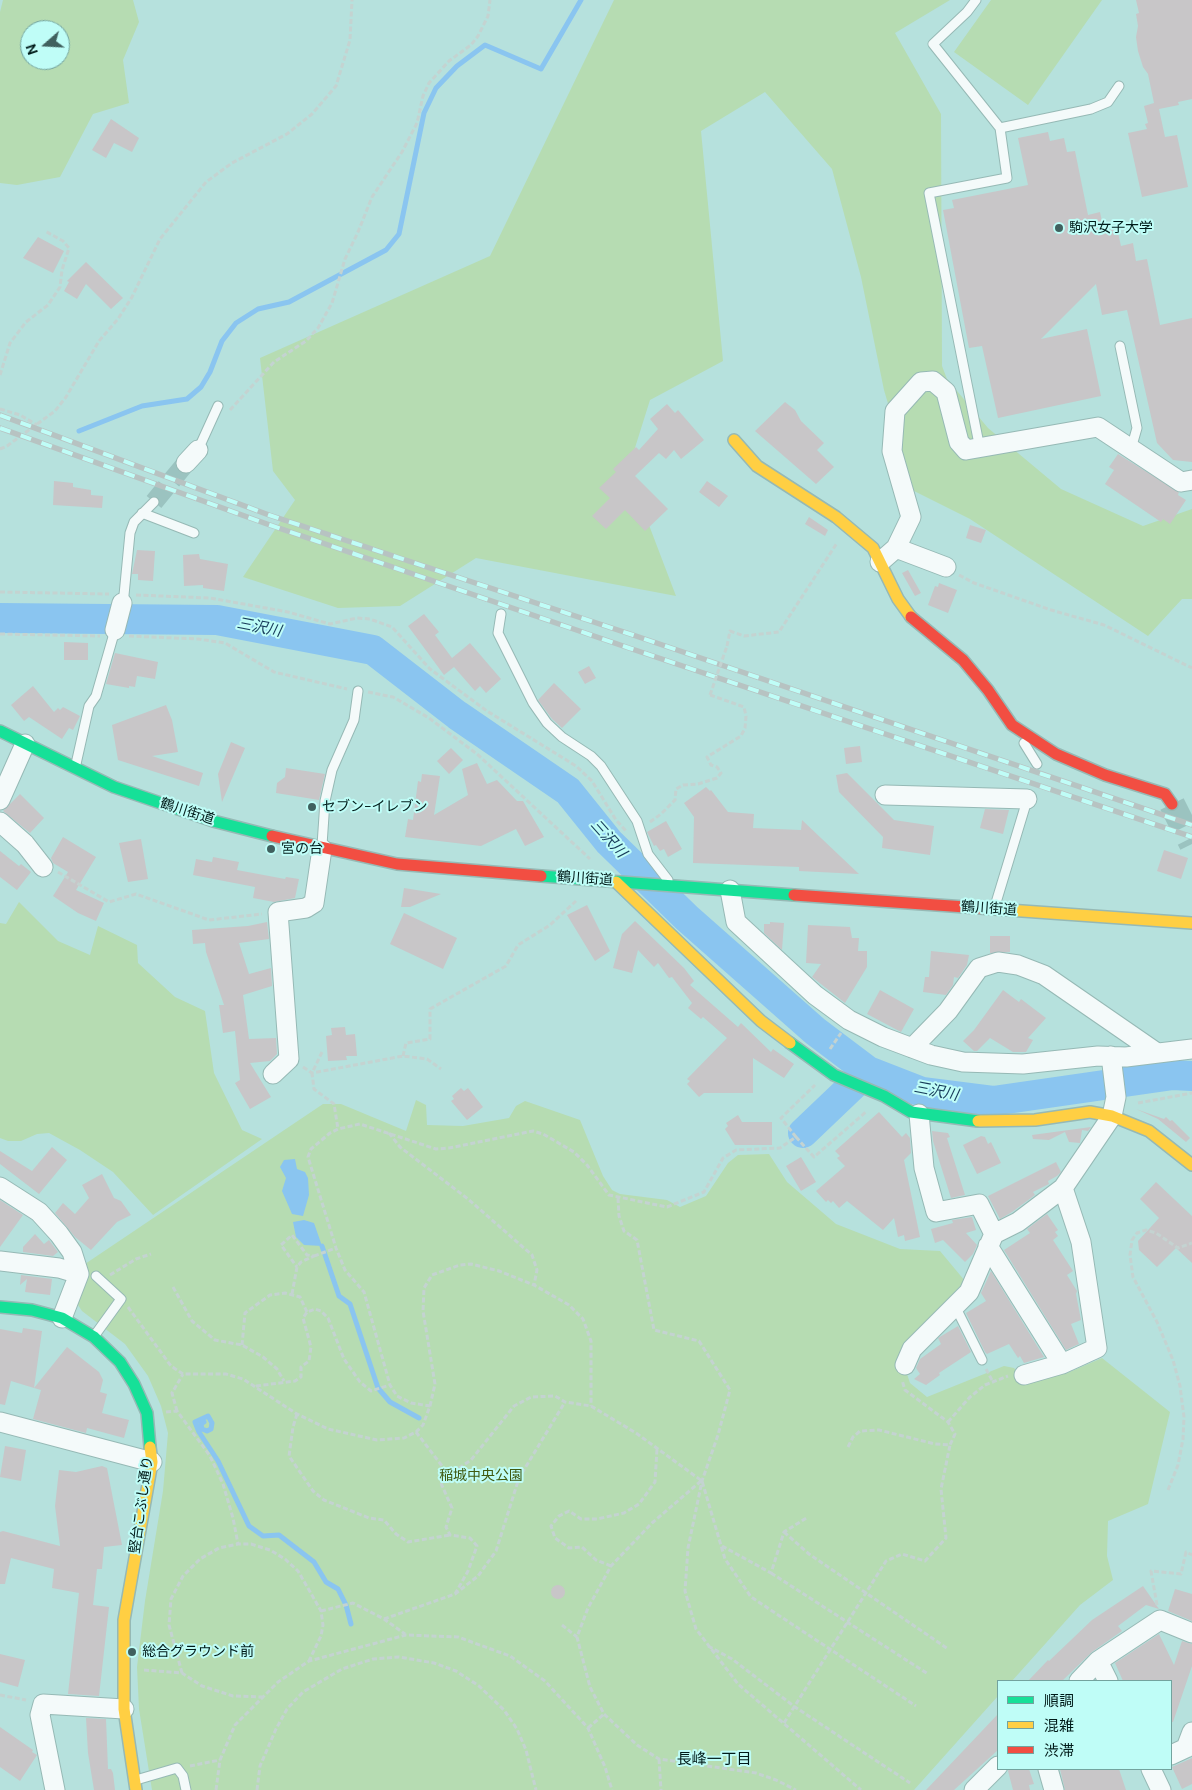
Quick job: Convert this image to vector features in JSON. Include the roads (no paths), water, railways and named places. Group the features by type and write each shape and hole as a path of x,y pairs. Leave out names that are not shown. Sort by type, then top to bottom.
{"street":[{"path":"880,562 896,548 911,517 892,451 895,411 921,382 933,381 946,392 959,442 966,450 1098,427 1181,482 1192,480"},
{"path":"734,440 757,466 836,517 873,548 898,599 915,622 963,660 988,690 1012,725 1056,754 1105,775 1165,794 1172,804"},
{"path":"896,548 946,567"},
{"path":"115,633 123,599"},
{"name":"鶴川街道","path":"0,732 114,787 213,821 322,849 397,864 660,886 1192,923"},
{"path":"0,800 25,744"},
{"path":"885,795 1028,796"},
{"path":"0,822 26,844 43,867"},
{"path":"273,1074 289,1059 278,912 306,908 314,902 322,849"},
{"path":"616,882 761,1021 831,1074 881,1095 911,1112 987,1122 1034,1120 1090,1112 1114,1106 1150,1131 1192,1165"},
{"path":"730,890 736,922 815,995 849,1020 883,1037 912,1048 963,1062 1023,1064 1111,1061 1126,1057 1192,1049"},
{"path":"912,1048 948,1011 979,968 998,962 1044,975 1157,1053"},
{"path":"905,1365 912,1349 974,1284 991,1240 1063,1188 1114,1106 1111,1061"},
{"path":"919,1114 924,1168 936,1212 979,1204 991,1240 1062,1364"},
{"path":"0,1187 39,1212 59,1234 87,1275"},
{"path":"1024,1375 1062,1364 1097,1348 1081,1242 1063,1188"},
{"path":"0,1261 59,1268 87,1275"},
{"path":"62,1318 87,1275"},
{"name":"竪台こぶし通り","path":"0,1307 32,1310 62,1318 94,1337 120,1362 134,1384 146,1413 152,1462 124,1620 124,1709 135,1785"},
{"path":"0,1422 152,1462"},
{"path":"1080,1680 1098,1661 1160,1620 1192,1633"},
{"path":"1098,1661 1108,1680"},
{"path":"55,1790 40,1715 43,1704 124,1709"},
{"path":"1172,1755 1186,1748 1192,1732"},
{"path":"974,1790 997,1767"},
{"path":"1048,1770 1054,1790"},
{"path":"1151,1770 1161,1790"}],"lane":[{"path":"976,0 933,44 1000,128 1007,178 929,194 980,449"},
{"path":"1000,128 1091,109 1108,102 1119,86"},
{"path":"1120,346 1136,428 1131,449"},
{"path":"192,456 218,406"},
{"path":"123,599 130,533 134,522 154,502"},
{"path":"142,513 194,533"},
{"path":"501,614 498,633 533,703 547,723 562,737 591,756 601,766 640,828 648,854 673,886"},
{"path":"74,769 89,706 96,696 115,633"},
{"path":"322,849 325,801 332,770 354,720 358,691"},
{"path":"1012,725 1037,764"},
{"path":"995,909 1028,796"},
{"path":"87,1275 103,1283 121,1299 94,1337"},
{"path":"955,1306 982,1360"},
{"path":"135,1785 177,1768 184,1776 186,1790"}],"water":[{"path":"295,1159 297,1169 305,1172 308,1178 309,1195 303,1216 292,1214 282,1191 286,1178 280,1167 284,1160"},
{"path":"304,1220 314,1223 322,1246 304,1245 296,1237 293,1222"}],"waterway":[{"path":"79,431 142,406 187,399 201,387 210,372 222,341 236,323 258,309 289,302 386,250 399,234 424,113 436,88 457,66 485,45 541,69 581,0"},
{"name":"三沢川","path":"0,618 217,620 373,650 457,715 568,791 609,842 687,918 815,1031 868,1071 922,1092 993,1101 1173,1075 1192,1076"},
{"path":"803,1133 868,1071"},
{"path":"322,1246 339,1296 350,1304 378,1388 390,1402 419,1418"},
{"path":"204,1422 201,1424 202,1429 207,1431 211,1429 212,1423 208,1416 195,1422 199,1432 218,1461 249,1526 263,1536 279,1535 314,1562 326,1582 338,1589 346,1605 351,1624"}],"tunnel":[{"path":"154,502 186,463"},
{"path":"1172,804 1192,844"}],"railway":[{"path":"0,415 269,515 633,635 1192,825"},
{"path":"0,428 267,524 1192,837"}],"place":[{"name":"駒沢女子大学","path":"1059,228"},
{"name":"セブン-イレブン","path":"312,807"},
{"name":"宮の台","path":"271,849"},
{"name":"総合グラウンド前","path":"132,1652"}],"district":[{"name":"長峰一丁目","path":"714,1760"}],"park label":[{"name":"稲城中央公園","path":"481,1476"}]}
